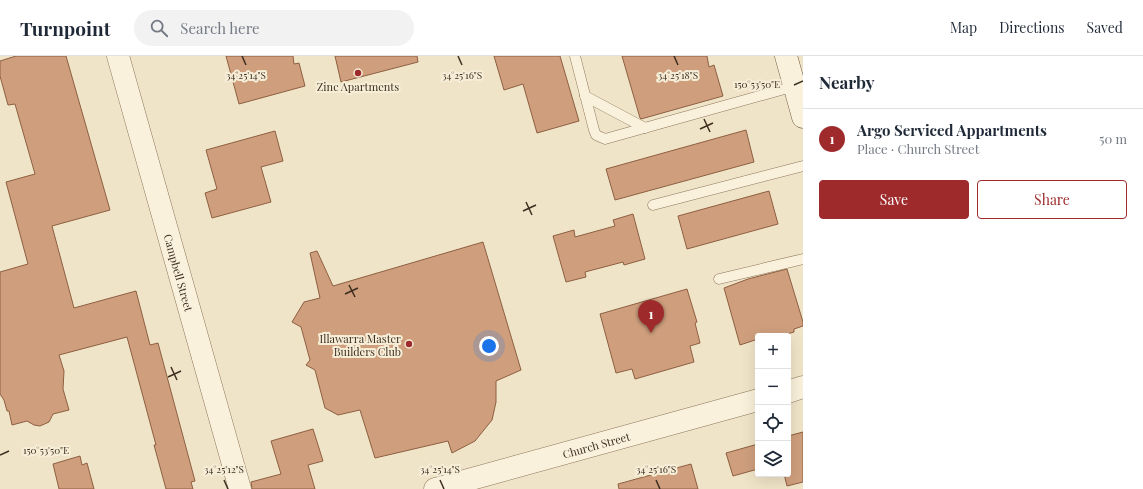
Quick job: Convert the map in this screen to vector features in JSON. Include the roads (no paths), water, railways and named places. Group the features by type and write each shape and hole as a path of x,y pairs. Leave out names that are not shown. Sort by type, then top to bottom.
{"street":[{"name":"Campbell Street","path":"118,56 240,489"},
{"path":"786,56 803,117"},
{"path":"791,391 803,387"},
{"name":"Church Street","path":"435,489 755,401"}],"lane":[{"path":"575,56 594,130 596,135 605,139 794,86"},
{"path":"585,96 645,128"},
{"path":"653,205 803,166"},
{"path":"719,279 803,259"}],"place":[{"name":"Zinc Apartments","path":"358,73"},
{"name":"Argo Serviced Appartments","path":"651,333"},
{"name":"Illawarra Master Builders Club","path":"409,344"}]}
